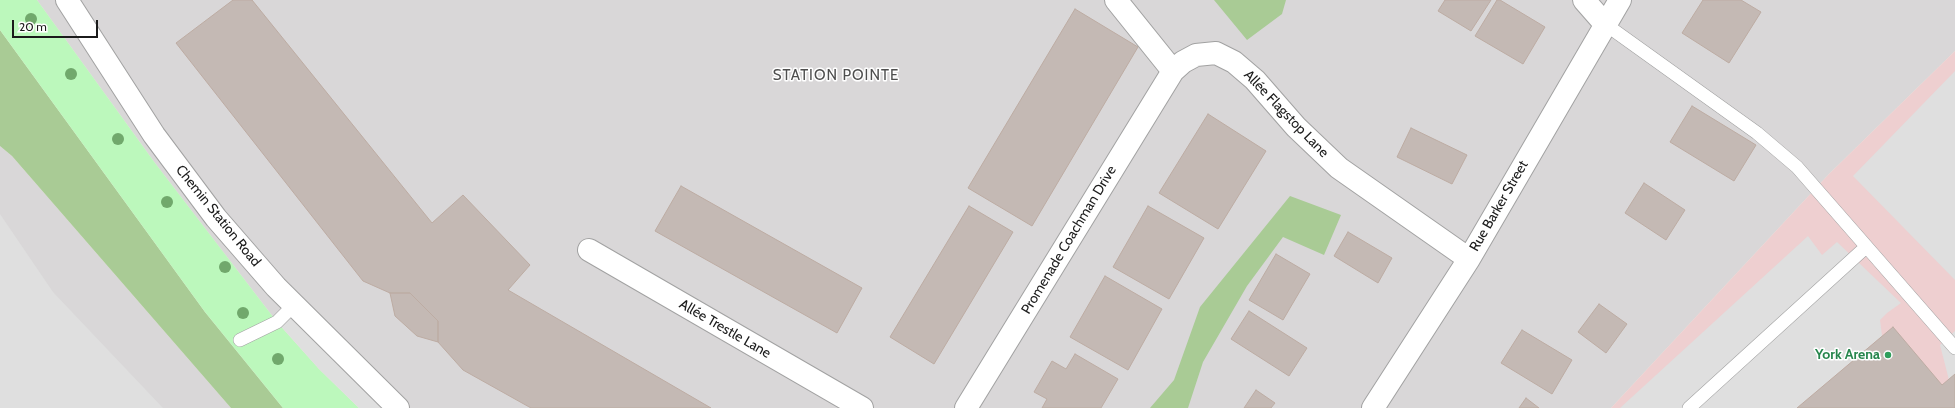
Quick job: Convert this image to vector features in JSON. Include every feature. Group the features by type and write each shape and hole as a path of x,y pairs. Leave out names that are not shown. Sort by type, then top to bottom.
{"street":[{"name":"Chemin Station Road","path":"67,0 168,154 216,218 276,287 398,408"},
{"path":"1116,0 1173,71"},
{"path":"1584,0 1605,24"},
{"name":"Rue Barker Street","path":"1376,407 1469,259 1620,0"},
{"name":"Allée Flagstop Lane","path":"1173,71 1183,62 1196,55 1216,53 1234,62 1254,80 1296,127 1339,168 1469,259"},
{"name":"Promenade Coachman Drive","path":"966,408 1173,71"},
{"name":"Allée Trestle Lane","path":"589,250 862,408"}],"lane":[{"path":"1605,24 1780,151 1797,167 1955,348"},
{"path":"1689,408 1866,247"},
{"path":"240,340 277,322 294,305"}],"shaded area":[{"path":"37,0 1955,0 1955,51 1829,174 1611,408 398,408 277,322 155,163"},
{"path":"1955,51 1955,408 1611,408 1829,174"},
{"path":"1955,71 1955,280 1853,176"},
{"path":"0,146 12,156 231,408 0,408"},
{"path":"0,214 53,292 163,408 0,408"},
{"path":"1808,236 1822,255 1837,242 1901,303 1880,320 1882,336 1797,408 1620,408"},
{"path":"294,305 398,408 359,408 319,369 277,322"},
{"path":"1955,331 1955,374 1949,380 1940,345"}],"green space":[{"path":"0,0 37,0 155,163 277,322 319,369 359,408 283,408 205,312 0,30"},
{"path":"1214,0 1286,0 1282,14 1247,40"},
{"path":"0,30 205,312 283,408 231,408 12,156 0,146"},
{"path":"1290,196 1341,215 1324,255 1283,237 1247,286 1203,362 1188,408 1150,408 1174,380 1200,307"}],"building":[{"path":"233,0 252,0 432,223 463,195 530,265 508,290 711,408 531,408 463,370 438,342 438,321 410,293 390,293 363,281 176,43"},
{"path":"1445,0 1491,0 1471,31 1438,11"},
{"path":"1497,0 1500,0 1545,27 1523,64 1475,36"},
{"path":"1703,0 1741,0 1761,12 1729,63 1682,33"},
{"path":"1075,9 1138,47 1032,226 968,188"},
{"path":"1692,106 1756,145 1734,181 1670,142"},
{"path":"1208,114 1266,151 1218,229 1159,193"},
{"path":"1411,128 1467,155 1452,184 1397,157"},
{"path":"1644,183 1685,210 1666,240 1625,213"},
{"path":"681,186 862,288 837,333 655,231"},
{"path":"969,206 1013,232 934,364 890,337"},
{"path":"1148,206 1204,238 1169,299 1113,267"},
{"path":"1348,232 1392,258 1378,283 1334,256"},
{"path":"1276,254 1310,274 1283,320 1249,300"},
{"path":"1105,276 1162,309 1128,370 1070,337"},
{"path":"390,293 410,293 438,321 438,342 417,336 395,316"},
{"path":"1599,304 1627,324 1606,353 1578,332"},
{"path":"1249,311 1307,348 1289,376 1231,339"},
{"name":"York Arena","path":"1893,327 1942,385 1955,374 1955,408 1797,408"},
{"path":"1522,330 1572,360 1552,394 1501,363"},
{"path":"1075,354 1118,379 1101,408 1042,408 1047,399 1034,392 1052,361 1066,369"},
{"path":"1256,390 1275,403 1271,408 1244,408"},
{"path":"1526,398 1539,408 1519,408"}],"place":[{"name":"York Arena","path":"1888,355"}],"district":[{"name":"STATION POINTE","path":"836,76"}]}
